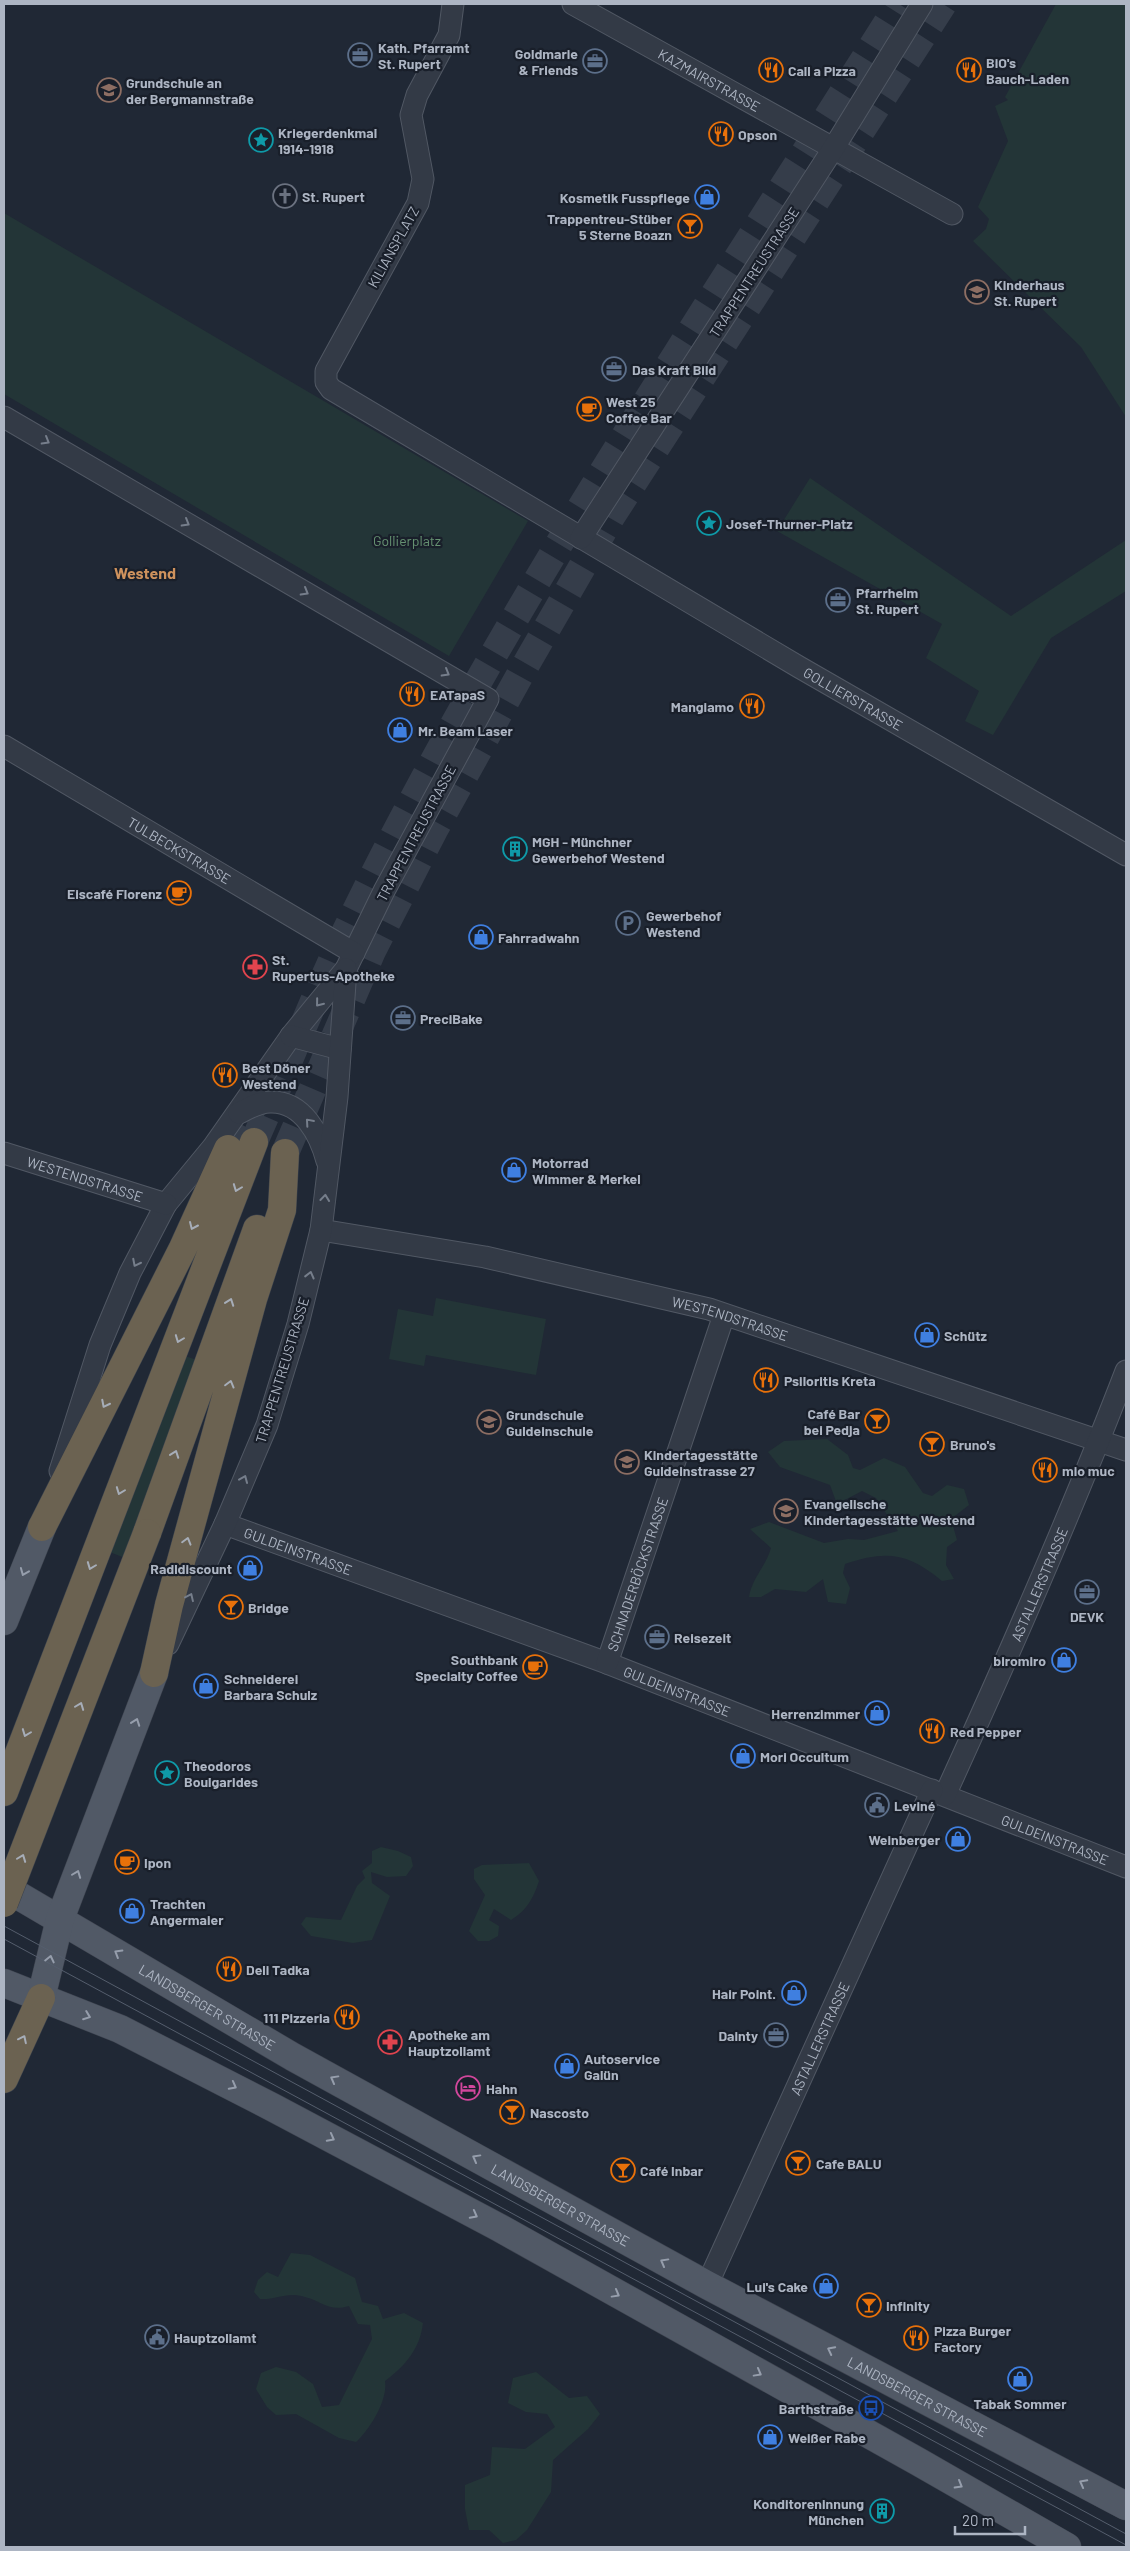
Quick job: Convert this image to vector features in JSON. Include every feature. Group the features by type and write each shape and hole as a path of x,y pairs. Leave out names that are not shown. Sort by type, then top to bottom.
{"highway":[{"path":"4,1792 254,1142"},
{"path":"42,1527 183,1248 228,1149"},
{"path":"4,1903 147,1533 285,1153 282,1210 253,1299 169,1605 154,1673"},
{"path":"4,2079 41,1998"}],"main road":[{"path":"4,1621 42,1527"},
{"path":"41,1998 60,1919 154,1673"},
{"name":"LANDSBERGER STRASSE","path":"4,1887 294,2057 707,2285 1126,2506"},
{"path":"4,1984 120,2029 172,2054 472,2214 917,2461 1067,2547"}],"street":[{"name":"KILIANSPLATZ","path":"453,4 450,35 417,95 411,115 423,179 418,203 326,371 326,382 331,389 581,538"},
{"name":"KAZMAIRSTRASSE","path":"573,4 952,214"},
{"name":"TRAPPENTREUSTRASSE","path":"581,538 833,149 922,4"},
{"name":"TRAPPENTREUSTRASSE","path":"4,417 488,699 384,891 350,961 291,1036 239,1113 166,1204 130,1274 100,1345 42,1527"},
{"name":"GOLLIERSTRASSE","path":"581,538 1126,855"},
{"name":"TULBECKSTRASSE","path":"4,746 350,961"},
{"name":"TRAPPENTREUSTRASSE","path":"154,1673 225,1524 267,1425 298,1324 322,1230 350,961"},
{"path":"291,1036 340,1049"},
{"name":"TRAPPENTREUSTRASSE","path":"239,1113 274,1101 291,1107 304,1116 315,1129 323,1146 328,1166"},
{"name":"WESTENDSTRASSE","path":"4,1154 166,1204"},
{"name":"WESTENDSTRASSE","path":"322,1230 485,1256 724,1315 1126,1450"},
{"name":"SCHNADERBÖCKSTRASSE","path":"608,1663 724,1315"},
{"name":"ASTALLERSTRASSE","path":"707,2285 939,1793 1025,1620 1126,1371"},
{"name":"GULDEINSTRASSE","path":"225,1524 608,1663 1126,1867"}],"green space":[{"path":"1056,4 1126,4 1126,417 1081,347 973,241 986,229 989,219 978,207 1008,141 995,106 1008,100 1005,97"},
{"name":"Gollierplatz","path":"4,213 528,521 449,656 4,394"},
{"path":"810,478 1011,616 1126,540 1126,591 1051,638 993,735 965,721 979,691 926,658 942,624 777,531"},
{"path":"436,1298 546,1319 536,1375 426,1355 424,1366 389,1359 398,1309 433,1316"},
{"path":"185,1356 197,1360 125,1558 107,1551"},
{"path":"827,1439 848,1455 853,1468 860,1470 884,1458 905,1467 923,1493 932,1496 947,1485 964,1489 969,1505 951,1519 957,1540 947,1547 946,1565 954,1579 942,1581 918,1565 896,1557 873,1557 845,1564 843,1573 850,1588 846,1604 828,1602 823,1579 806,1592 775,1589 761,1597 749,1597 753,1584 771,1548 750,1529 769,1522 824,1543 848,1539 864,1540 898,1531 876,1498 862,1491 837,1504 830,1485 780,1467 768,1452 784,1441"},
{"path":"381,1847 398,1851 411,1857 413,1866 406,1876 387,1877 371,1872 372,1883 390,1896 372,1940 353,1943 311,1936 301,1924 306,1917 341,1920 357,1886 365,1878 362,1871 372,1863 372,1851"},
{"path":"529,1863 539,1881 529,1904 511,1920 494,1909 489,1920 499,1926 498,1936 489,1941 478,1941 469,1931 485,1895 474,1879 474,1869 482,1865"},
{"path":"291,2253 310,2255 355,2278 362,2302 378,2306 383,2319 404,2313 423,2323 415,2349 405,2363 385,2381 384,2397 377,2414 367,2430 356,2442 339,2438 296,2414 276,2415 267,2407 256,2389 261,2373 276,2367 296,2372 313,2384 322,2407 339,2405 372,2339 370,2325 358,2324 349,2306 342,2308 331,2307 299,2295 260,2299 254,2292 258,2280 267,2272 278,2277"},
{"path":"536,2372 569,2398 587,2396 600,2414 588,2429 553,2460 551,2492 527,2530 516,2540 503,2543 489,2530 469,2530 465,2509 465,2485 490,2475 492,2447 525,2449 555,2427 547,2414 526,2412 508,2403 513,2378"}],"tunnel":[{"path":"254,1142 343,937 404,816 470,697 608,463 899,4"},
{"path":"285,1153 372,951 434,830 521,673 611,517 943,4"},
{"path":"228,1149 257,1100"}],"tram line":[{"path":"4,1926 1126,2534"},
{"path":"4,1939 1126,2545"}],"place":[{"name":"Kath. Pfarramt St. Rupert","path":"360,55"},
{"name":"Goldmarie & Friends","path":"595,61"},
{"name":"Call a Pizza","path":"771,70"},
{"name":"BiO's Bauch-Laden","path":"969,70"},
{"name":"Grundschule an der Bergmannstraße","path":"109,90"},
{"name":"Opson","path":"721,134"},
{"name":"Kriegerdenkmal 1914-1918","path":"261,140"},
{"name":"St. Rupert","path":"285,196"},
{"name":"Kosmetik Fusspflege","path":"707,197"},
{"name":"Trappentreu-Stüber 5 Sterne Boazn","path":"690,226"},
{"name":"Kinderhaus St. Rupert","path":"977,292"},
{"name":"Das Kraft Bild","path":"614,369"},
{"name":"West 25 Coffee Bar","path":"589,409"},
{"name":"Josef-Thurner-Platz","path":"709,523"},
{"name":"Pfarrheim St. Rupert","path":"838,600"},
{"name":"EATapaS","path":"412,694"},
{"name":"Mangiamo","path":"752,706"},
{"name":"Mr. Beam Laser","path":"400,730"},
{"name":"MGH - Münchner Gewerbehof Westend","path":"515,849"},
{"name":"Eiscafé Florenz","path":"179,893"},
{"name":"Gewerbehof Westend","path":"628,923"},
{"name":"Fahrradwahn","path":"481,937"},
{"name":"St. Rupertus-Apotheke","path":"255,967"},
{"name":"PreciBake","path":"403,1018"},
{"name":"Best Döner Westend","path":"225,1075"},
{"name":"Motorrad Wimmer & Merkel","path":"514,1170"},
{"name":"Schütz","path":"927,1335"},
{"name":"Psiloritis Kreta","path":"766,1380"},
{"name":"Café Bar bei Pedja","path":"877,1421"},
{"name":"Grundschule Guldeinschule","path":"489,1422"},
{"name":"Bruno's","path":"932,1444"},
{"name":"Kindertagesstätte Guldeinstrasse 27","path":"627,1462"},
{"name":"mio muc","path":"1045,1470"},
{"name":"Evangelische Kindertagesstätte Westend","path":"786,1511"},
{"name":"Radldiscount","path":"250,1568"},
{"name":"DEVK","path":"1087,1592"},
{"name":"Bridge","path":"231,1607"},
{"name":"Reisezeit","path":"657,1637"},
{"name":"biromiro","path":"1064,1660"},
{"name":"Southbank Specialty Coffee","path":"535,1667"},
{"name":"Schneiderei Barbara Schulz","path":"206,1686"},
{"name":"Herrenzimmer","path":"877,1713"},
{"name":"Red Pepper","path":"932,1731"},
{"name":"Mori Occultum","path":"743,1756"},
{"name":"Theodoros Boulgarides","path":"167,1773"},
{"name":"Leviné","path":"877,1805"},
{"name":"Weinberger","path":"958,1839"},
{"name":"Ipon","path":"127,1862"},
{"name":"Trachten Angermaier","path":"132,1911"},
{"name":"Deli Tadka","path":"229,1969"},
{"name":"Hair Point.","path":"794,1993"},
{"name":"111 Pizzeria","path":"347,2017"},
{"name":"Dainty","path":"776,2035"},
{"name":"Apotheke am Hauptzollamt","path":"390,2042"},
{"name":"Autoservice Galün","path":"567,2066"},
{"name":"Hahn","path":"468,2088"},
{"name":"Nascosto","path":"512,2112"},
{"name":"Cafe BALU","path":"798,2163"},
{"name":"Café Inbar","path":"623,2170"},
{"name":"Lui's Cake","path":"826,2286"},
{"name":"Infinity","path":"869,2305"},
{"name":"Hauptzollamt","path":"157,2337"},
{"name":"Pizza Burger Factory","path":"916,2338"},
{"name":"Tabak Sommer","path":"1020,2379"},
{"name":"Barthstraße","path":"871,2408"},
{"name":"Weißer Rabe","path":"770,2437"},
{"name":"Konditoreninnung München","path":"882,2511"}],"district":[{"name":"Westend","path":"145,572"}]}
